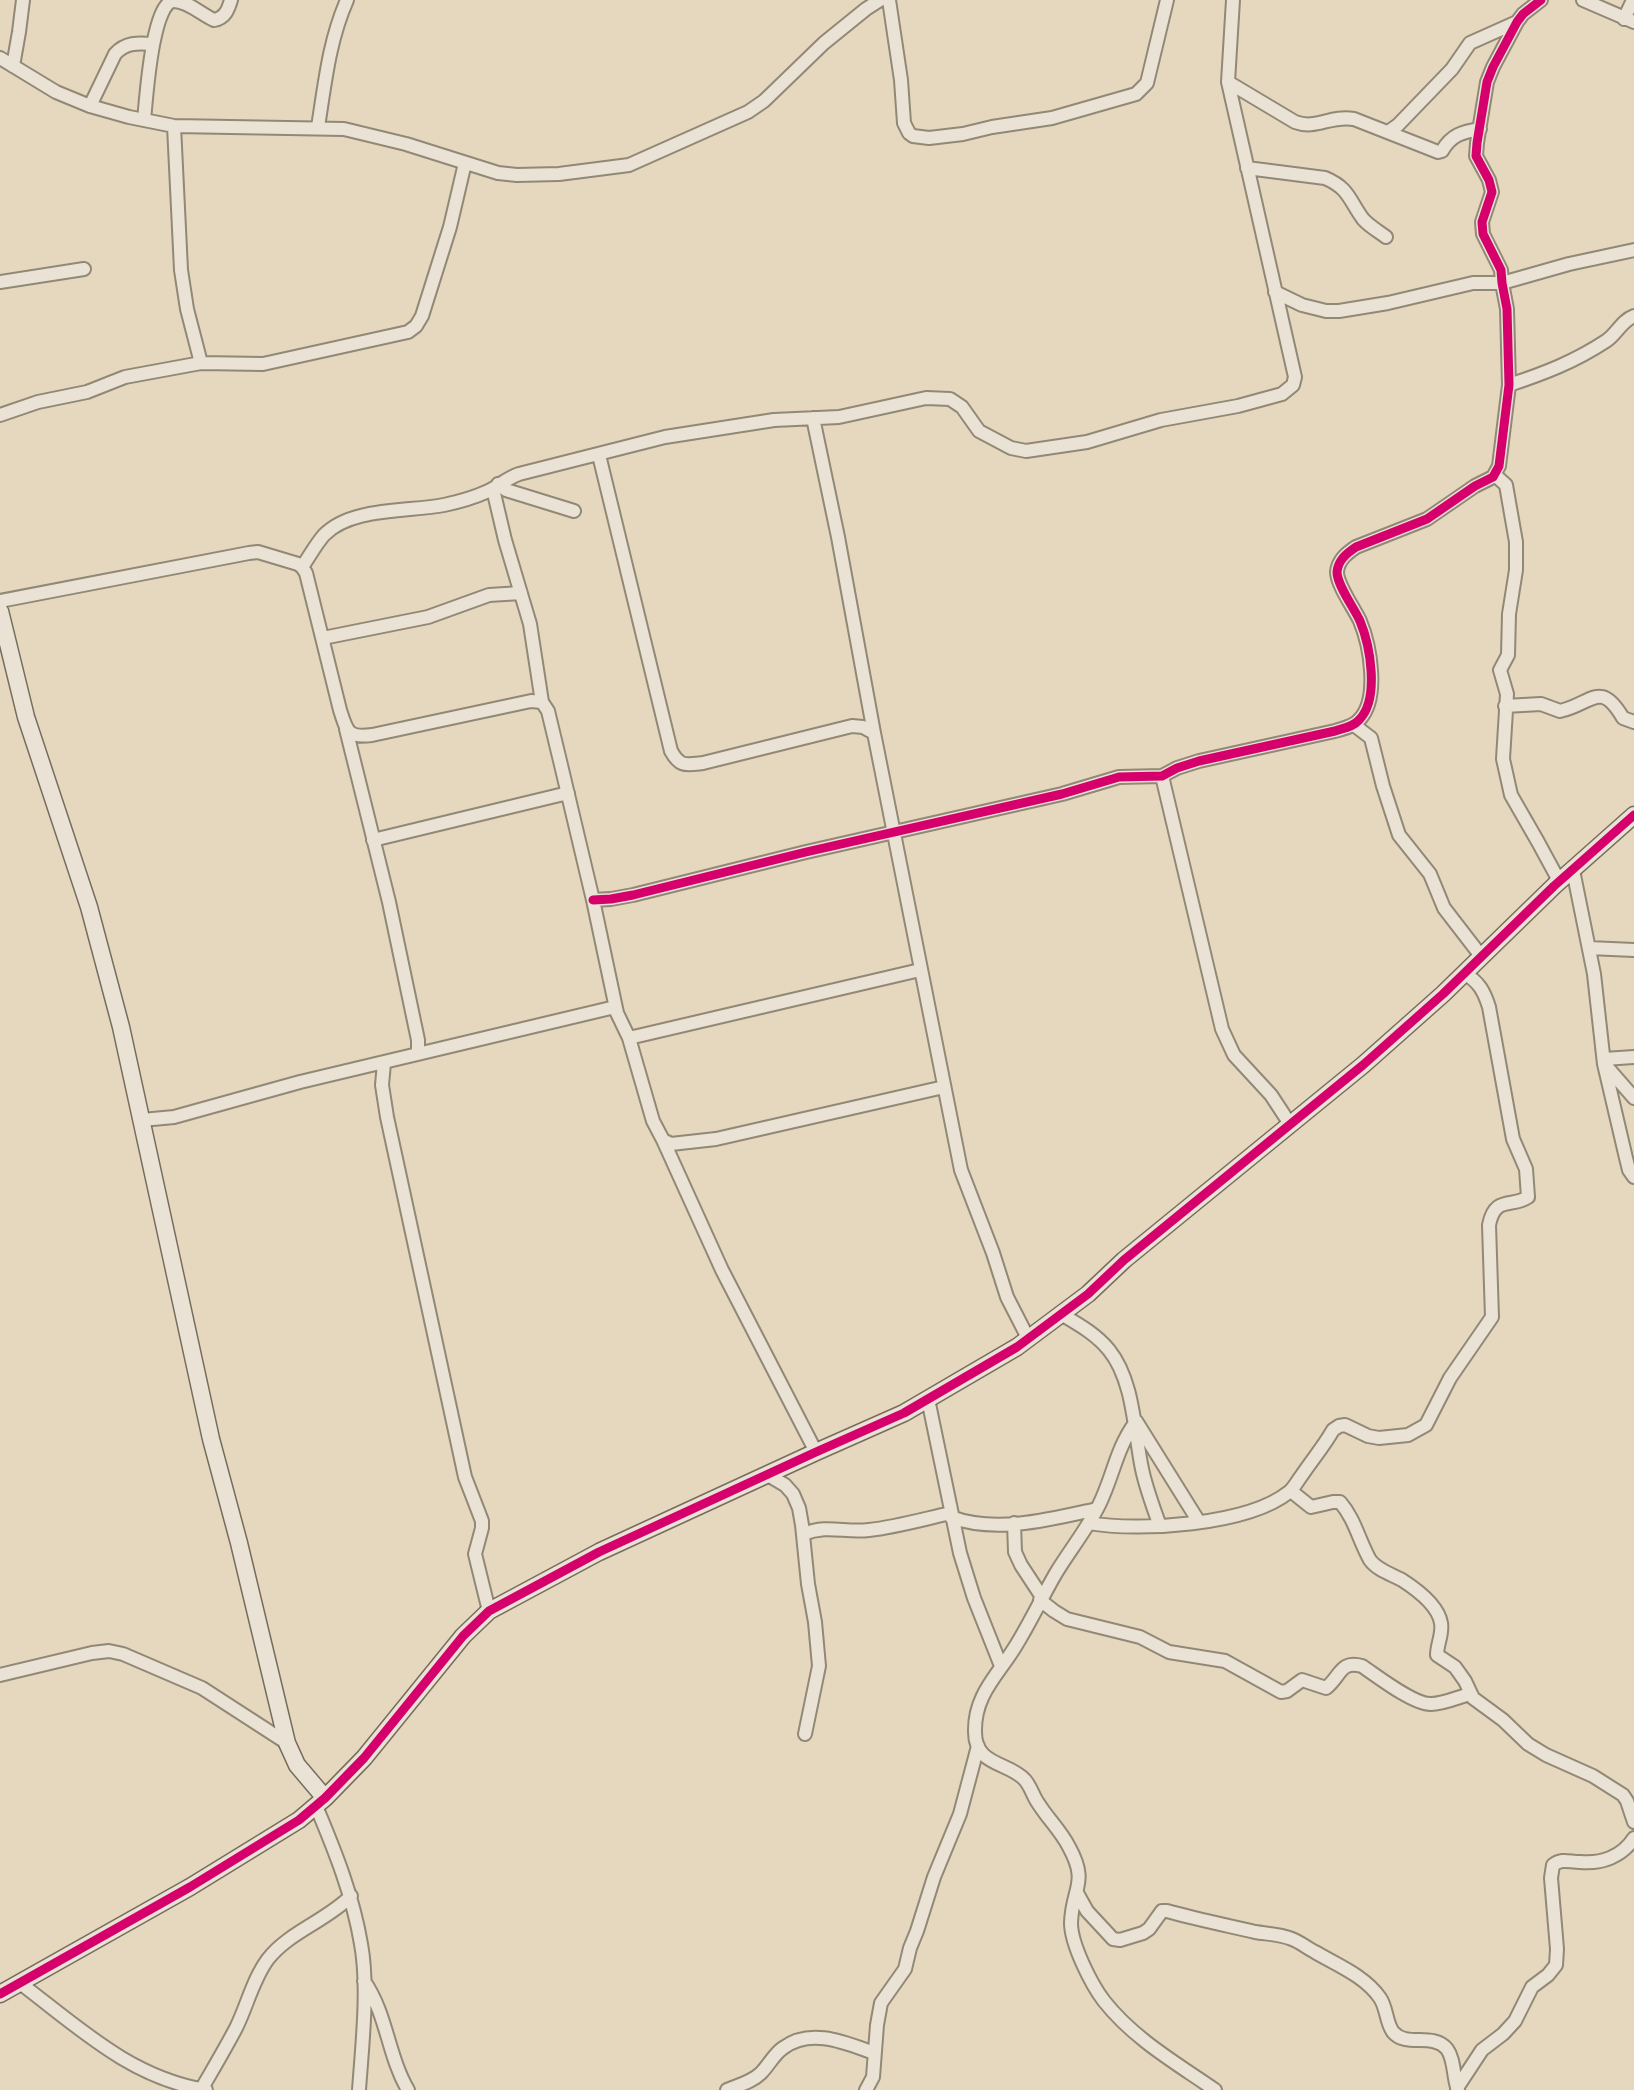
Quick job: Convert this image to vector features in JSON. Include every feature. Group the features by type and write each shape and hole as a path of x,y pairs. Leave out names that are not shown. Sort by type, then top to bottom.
{"street":[{"path":"13,66 23,0"},
{"path":"144,120 153,44 161,13 169,2 180,2 214,20 220,19 225,15 231,0"},
{"path":"318,127 331,48 347,0"},
{"path":"0,58 56,92 90,106 144,120 174,126 318,127 363,132 498,173 532,176 629,165 748,112 764,101 824,43 880,0"},
{"path":"889,0 901,80 904,123 913,136 929,138 1052,118 1136,94 1147,83 1167,0"},
{"path":"302,567 323,536 335,526 350,520 442,505 484,494 519,474 691,433 774,420 839,417 939,397 962,407 979,431 1011,448 1026,451 1087,442 1161,420 1220,410 1282,394 1293,386 1295,377 1228,82 1233,0"},
{"path":"593,900 633,895 1119,777 1162,776 1199,761 1317,736 1354,725 1361,719 1367,710 1371,685 1371,654 1359,620 1339,579 1337,571 1340,562 1346,553 1356,547 1427,519 1495,475 1500,463 1509,385 1507,309 1501,270 1483,234 1482,222 1492,192 1489,180 1476,156 1487,82 1493,66 1517,22 1541,0"},
{"path":"1583,0 1629,20 1633,0"},
{"path":"1388,132 1452,69 1470,43 1517,22"},
{"path":"90,106 107,69 121,47 130,44 153,44"},
{"path":"1228,82 1303,125 1342,117 1354,119 1437,152 1454,136 1480,129"},
{"path":"174,126 181,270 187,309 201,363"},
{"path":"0,415 38,402 87,392 125,377 201,363 263,364 408,332 422,316 450,227 465,163"},
{"path":"1247,169 1325,178 1337,183 1347,191 1368,224 1385,237"},
{"path":"1275,292 1302,305 1339,311 1473,283 1502,283 1569,264 1634,250"},
{"path":"0,282 84,269"},
{"path":"1509,385 1577,359 1611,338 1623,322 1634,316"},
{"path":"813,418 920,970 965,1186 993,1253 1007,1297 1028,1338"},
{"path":"599,455 671,751 677,761 685,765 703,763 852,726 863,727 874,733"},
{"path":"1495,475 1506,485 1516,542 1508,655 1500,670 1501,681 1506,687 1503,759 1511,795 1557,877 1554,886"},
{"path":"496,486 574,511"},
{"path":"496,486 520,593 530,624 542,702 548,711 568,793 615,1007 629,1038 653,1121 732,1290 816,1452"},
{"path":"0,601 249,553 267,555 302,567 308,579 399,946 418,1040 418,1054"},
{"path":"323,638 428,617 489,595 520,593"},
{"path":"0,611 26,717 89,907 121,1027 211,1439 287,1743 321,1802 351,1896 362,1946 364,1980 359,2090"},
{"path":"1505,706 1541,704 1560,711 1591,698 1602,697 1612,701 1623,718 1634,722"},
{"path":"346,729 351,735 372,735 531,701 542,702"},
{"path":"1354,725 1371,738 1399,835 1430,874 1444,908 1481,956"},
{"path":"1162,776 1222,1029 1234,1055 1271,1095 1290,1124"},
{"path":"373,841 568,793"},
{"path":"0,1994 190,1887 299,1820 321,1802 364,1758 463,1636 489,1611 599,1552 904,1413 1017,1347 1088,1294 1124,1260 1363,1065 1634,814"},
{"path":"1573,870 1594,974 1604,1062 1629,1170 1634,1177"},
{"path":"1588,948 1634,950"},
{"path":"629,1038 920,970"},
{"path":"1088,1523 1104,1526 1160,1526 1241,1514 1291,1491 1339,1426 1345,1425 1379,1438 1408,1435 1422,1428 1439,1402 1450,1378 1492,1317 1491,1217 1502,1205 1526,1199 1528,1185 1527,1169 1514,1139 1485,992 1478,981 1464,973"},
{"path":"142,1120 174,1117 300,1082 615,1007"},
{"path":"1604,1062 1634,1057"},
{"path":"1604,1062 1634,1098"},
{"path":"384,1063 382,1085 387,1117 465,1477 482,1521 475,1554 489,1611"},
{"path":"663,1140 671,1144 716,1139 944,1087"},
{"path":"1061,1314 1091,1332 1114,1356 1126,1386 1142,1471 1160,1526"},
{"path":"928,1399 960,1553 974,1598 1001,1666"},
{"path":"1134,1420 1199,1522"},
{"path":"866,2090 873,2077 881,2003 905,1969 934,1877 960,1814 978,1746 975,1729 982,1699 989,1682 1015,1648 1041,1598 1097,1509 1106,1491 1119,1448 1134,1420"},
{"path":"768,1475 785,1485 793,1494 799,1508 803,1534 819,1666 806,1734"},
{"path":"1291,1491 1311,1507 1340,1502 1356,1525 1371,1560 1378,1568 1404,1582 1439,1614 1442,1626 1437,1655 1455,1667 1470,1694 1537,1751 1593,1776 1623,1796 1634,1822"},
{"path":"803,1534 824,1528 872,1530 951,1515 973,1523 1014,1523 1097,1509"},
{"path":"1014,1523 1015,1552 1021,1565 1041,1598 1067,1619 1140,1637 1169,1652 1225,1661 1281,1692 1302,1681 1326,1688 1346,1665 1353,1663 1424,1704 1435,1704 1470,1694"},
{"path":"0,1675 92,1653 109,1651 123,1654 202,1688 287,1743"},
{"path":"978,1746 992,1761 1015,1772 1026,1781 1068,1844 1080,1876 1072,1908 1071,1927 1091,1979 1103,1999 1134,2033 1215,2090"},
{"path":"1457,2089 1482,2049 1510,2028 1532,1987 1556,1965 1551,1878 1553,1865 1562,1860 1602,1861 1623,1851 1634,1838"},
{"path":"1077,1894 1087,1911 1113,1939 1120,1940 1143,1933 1163,1911 1292,1939 1357,1976 1372,1989 1381,1998 1392,2031 1398,2037 1430,2040 1447,2049 1457,2089"},
{"path":"20,1983 107,2049 137,2068 154,2076 203,2090 269,1958 286,1942 351,1896"},
{"path":"364,1980 377,2002 400,2076 408,2090"},
{"path":"727,2090 754,2079 784,2047 809,2038 836,2040 874,2053"}],"cycle path":[{"path":"593,900 633,895 806,852 1062,794 1119,777 1162,776 1199,761 1335,731 1357,722 1369,699 1370,657 1360,621 1338,577 1341,560 1356,547 1427,519 1493,477 1499,466 1509,385 1507,309 1501,270 1483,234 1482,222 1492,192 1489,180 1476,156 1477,143 1487,82 1493,67 1517,22 1541,0"},
{"path":"0,1994 190,1887 299,1820 364,1758 463,1636 489,1611 599,1552 904,1413 1017,1347 1088,1294 1124,1260 1363,1065 1634,815"}]}
